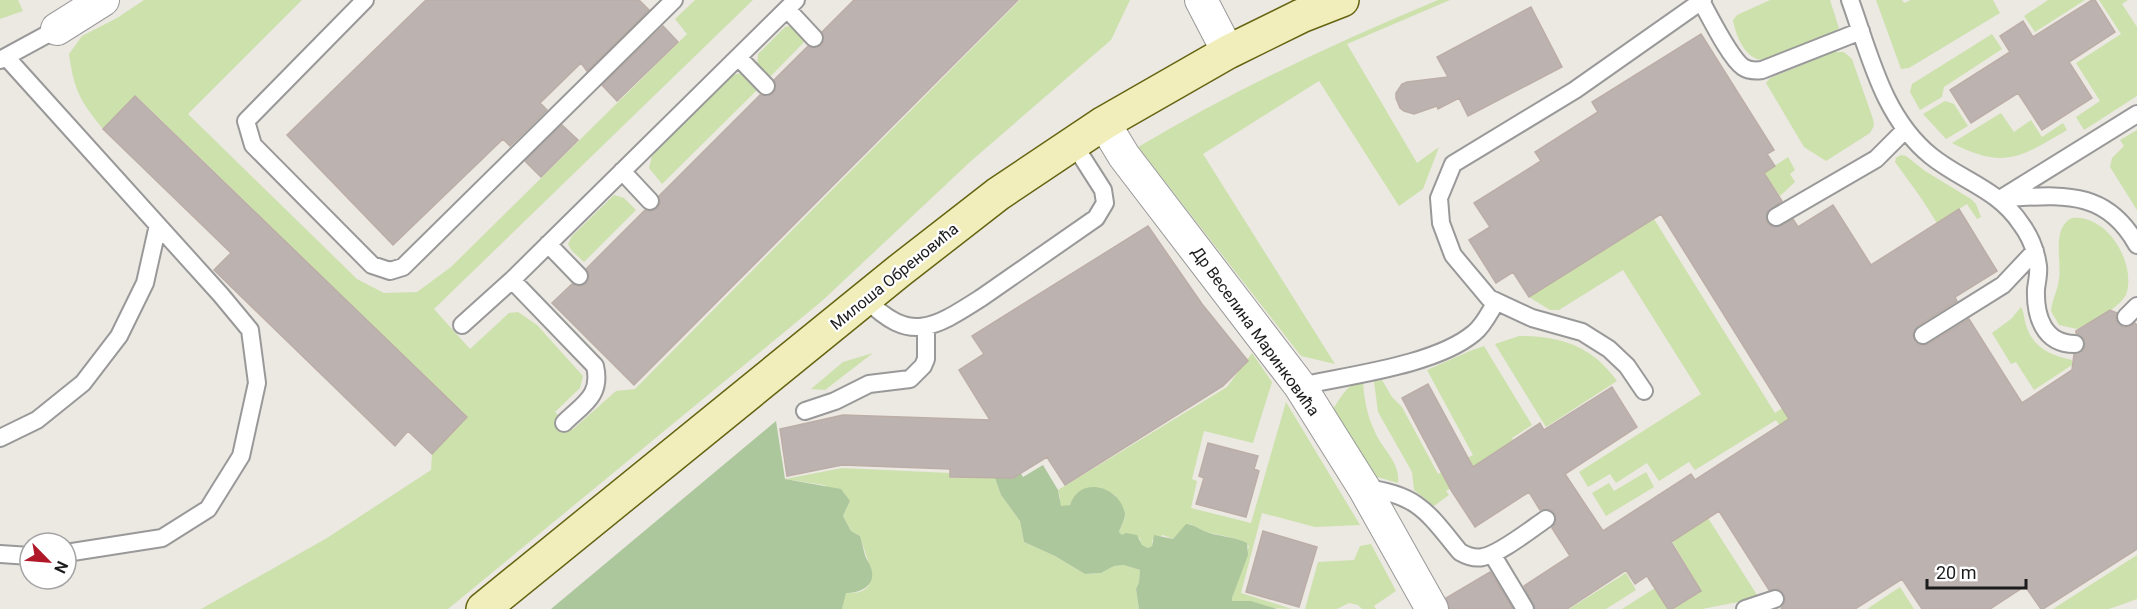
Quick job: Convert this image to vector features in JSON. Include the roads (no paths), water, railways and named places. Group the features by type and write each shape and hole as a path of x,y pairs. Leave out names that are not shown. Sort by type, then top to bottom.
{"street":[{"path":"57,29 103,0"},
{"path":"1201,0 1228,52"},
{"name":"Милоша Обреновића","path":"483,609 932,244 999,194 1073,142 1228,52 1301,16 1342,0"},
{"name":"Др Веселина Маринковића","path":"1104,123 1124,156 1300,386 1364,489 1432,609"}],"lane":[{"path":"365,0 246,121 253,145 372,265 390,271 403,267 674,0"},
{"path":"1850,0 1884,95 1896,117 1923,149 1946,167 2000,199 2020,222 2035,251 2038,268 2036,307 2041,324 2046,332 2060,342 2075,344"},
{"path":"1644,391 1627,366 1609,349 1582,332 1532,318 1496,303 1484,293 1452,255 1441,223 1439,198 1453,164 1575,90 1702,1 1738,62 1748,70 1762,70 1861,31"},
{"path":"462,326 512,280 791,4 814,38"},
{"path":"57,29 3,59 158,225 250,330 257,383 241,456 208,509 162,538 78,551"},
{"path":"738,57 766,86"},
{"path":"2000,199 2137,114"},
{"path":"1776,218 1879,158 1905,130"},
{"path":"866,298 879,312 896,324 907,327 926,326 964,309 981,298 1099,214 1105,203 1103,190 1073,142"},
{"path":"622,171 650,201"},
{"path":"2000,199 2056,196 2084,199 2104,207 2137,245"},
{"path":"0,438 37,420 83,383 119,336 145,283 158,225"},
{"path":"548,244 579,276"},
{"path":"1923,335 2003,285 2035,251"},
{"path":"512,280 596,366 597,386 593,395 564,423"},
{"path":"1300,386 1421,358 1448,348 1479,328 1496,303"},
{"path":"805,411 835,401 869,384 910,379 923,366 926,359 926,326"},
{"path":"1364,489 1386,491 1418,504 1460,552 1481,558 1492,554 1546,519"},
{"path":"0,554 18,555"},
{"path":"1492,554 1525,609"},
{"path":"1746,609 1775,599"}]}
